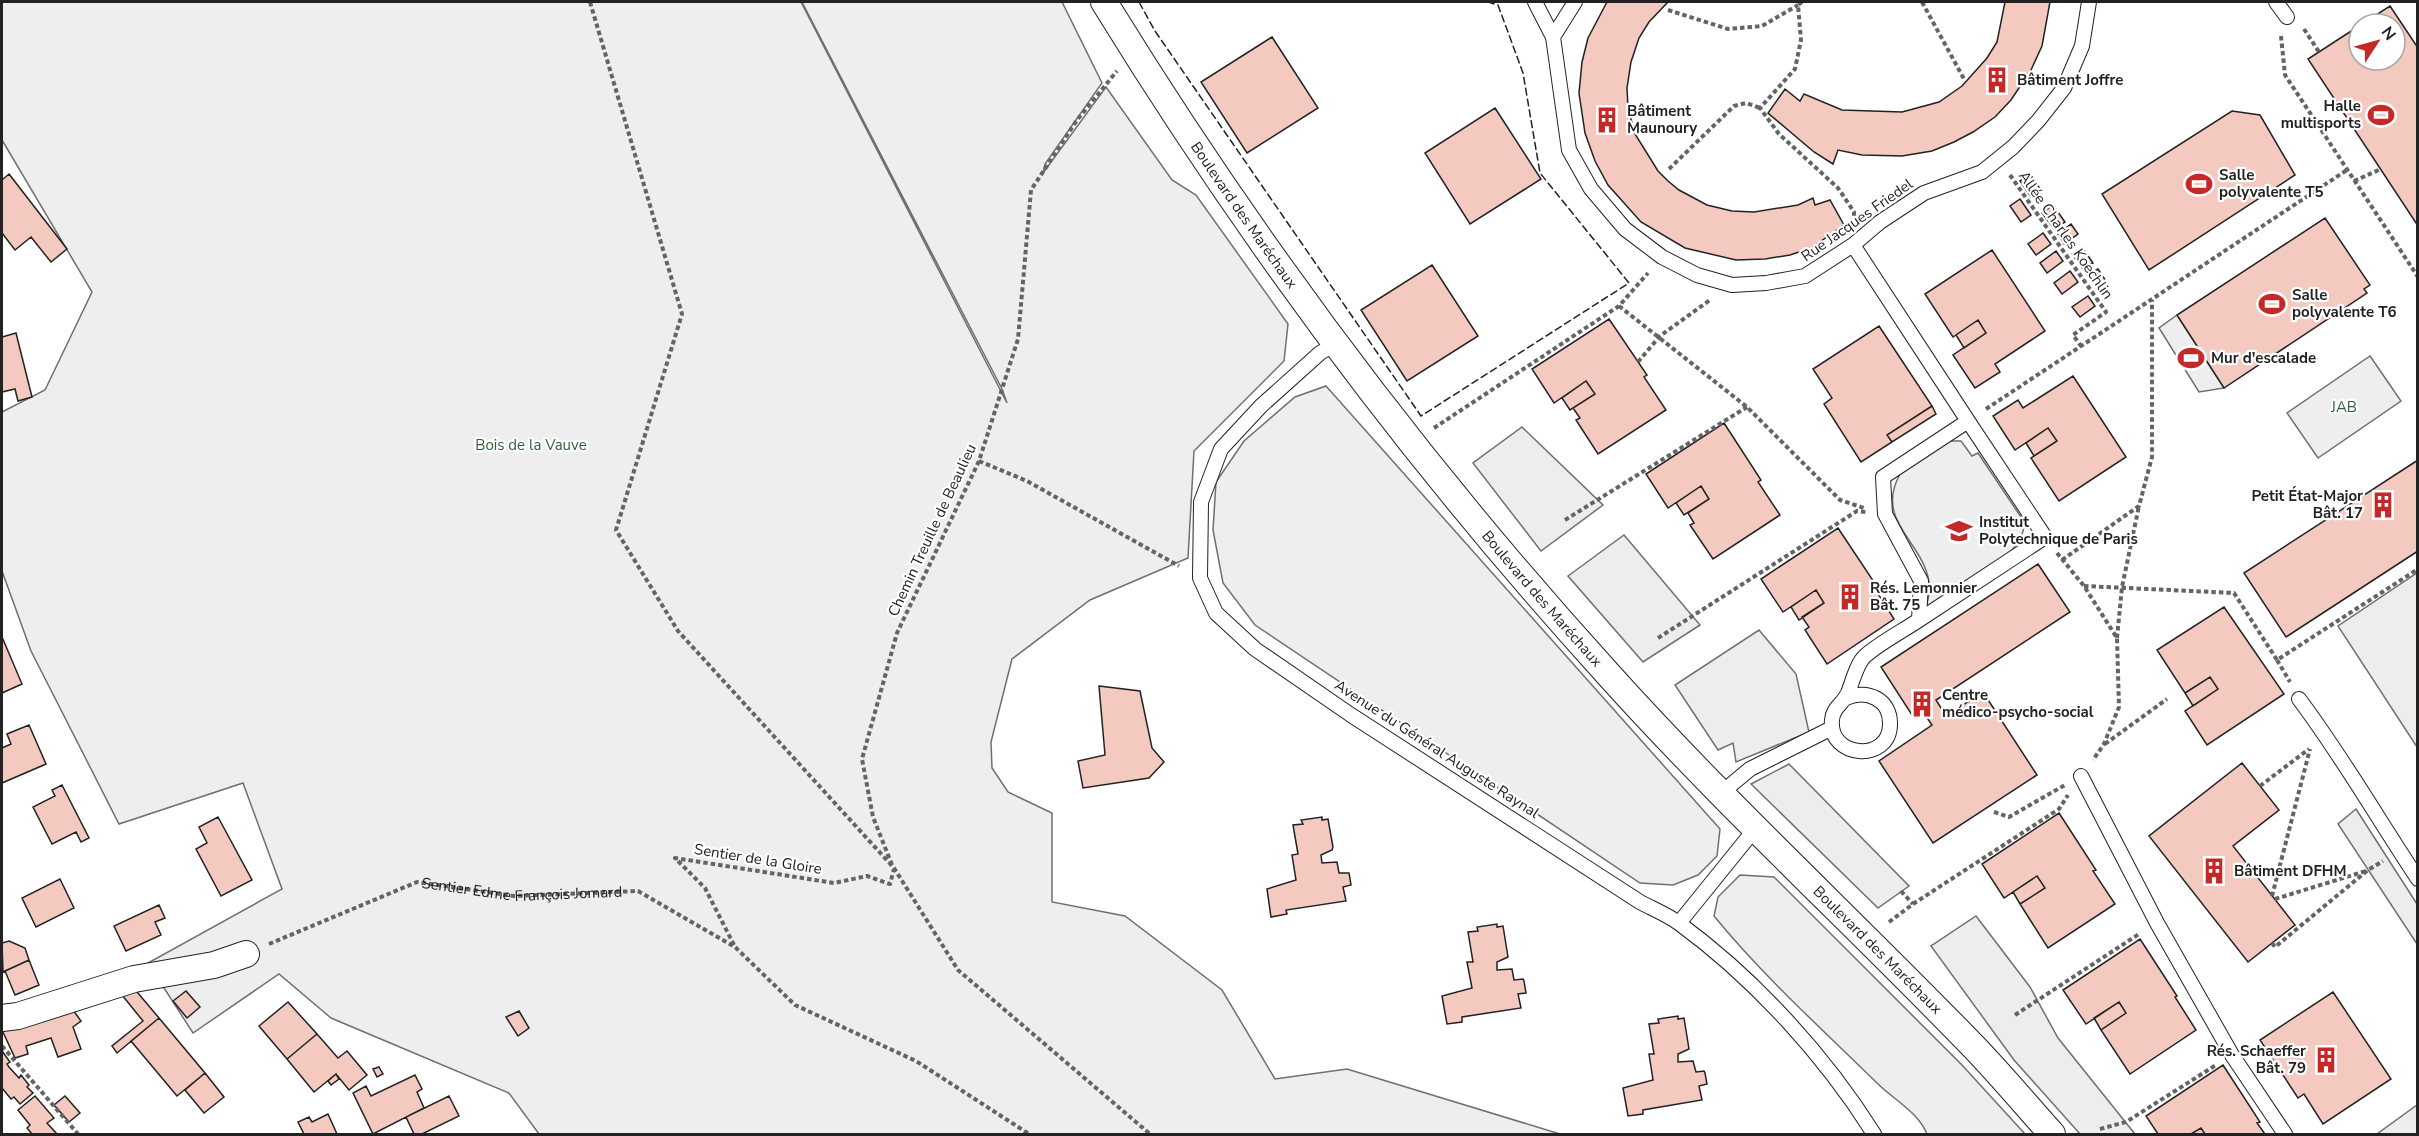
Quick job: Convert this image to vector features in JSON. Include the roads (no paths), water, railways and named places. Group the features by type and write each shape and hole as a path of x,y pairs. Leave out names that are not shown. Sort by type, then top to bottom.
{"street":[{"name":"Boulevard des Maréchaux","path":"1104,2 1185,131 1335,344 1411,443 1518,573 1608,675 1720,794 1975,1048 2052,1134"},
{"path":"2,1018 18,1016 134,979 214,965 246,954"}],"lane":[{"name":"Rue Jacques Friedel","path":"1535,2 1553,37 1569,150 1591,189 1625,229 1662,257 1697,274 1732,285 1766,283 1804,276 1853,245 1880,222 1924,193 1983,172 2038,122 2064,88 2082,46 2089,2"},
{"path":"1553,37 1575,2"},
{"path":"2277,2 2294,20"},
{"path":"1846,698 1864,693 1878,699 1887,708 1890,716 1888,735 1878,747 1861,752 1850,750 1839,741 1832,728 1834,711 1846,698 1863,657 2045,537 1853,245"},
{"name":"Avenue du Général Auguste Raynal","path":"1335,344 1320,353 1261,406 1221,449 1201,502 1200,578 1216,613 1255,649 1392,742 1492,804 1640,902 1679,923 1794,1027 1860,1112 1874,1134"},
{"path":"1919,620 1921,581 1885,514 1883,477 1968,421"},
{"path":"2299,699 2327,737 2418,879"},
{"path":"1720,794 1750,769 1832,728"},
{"path":"2081,776 2157,923 2232,1055 2285,1134"},
{"path":"1679,923 1755,829"}],"place":[{"name":"Bâtiment Joffre","path":"1997,80"},
{"name":"Halle multisports","path":"2381,115"},
{"name":"Bâtiment Maunoury","path":"1607,120"},
{"name":"Salle polyvalente T5","path":"2199,184"},
{"name":"Salle polyvalente T6","path":"2272,304"},
{"name":"Mur d'escalade","path":"2191,358"},
{"name":"Petit État-Major Bât. 17","path":"2383,505"},
{"name":"Institut Polytechnique de Paris","path":"1959,531"},
{"name":"Rés. Lemonnier Bât. 75","path":"1850,597"},
{"name":"Centre médico-psycho-social","path":"1922,704"},
{"name":"Bâtiment DFHM","path":"2214,871"},
{"name":"Rés. Schaeffer Bât. 79","path":"2326,1060"}],"park label":[{"name":"JAB","path":"2344,407"},
{"name":"Bois de la Vauve","path":"531,445"}]}
